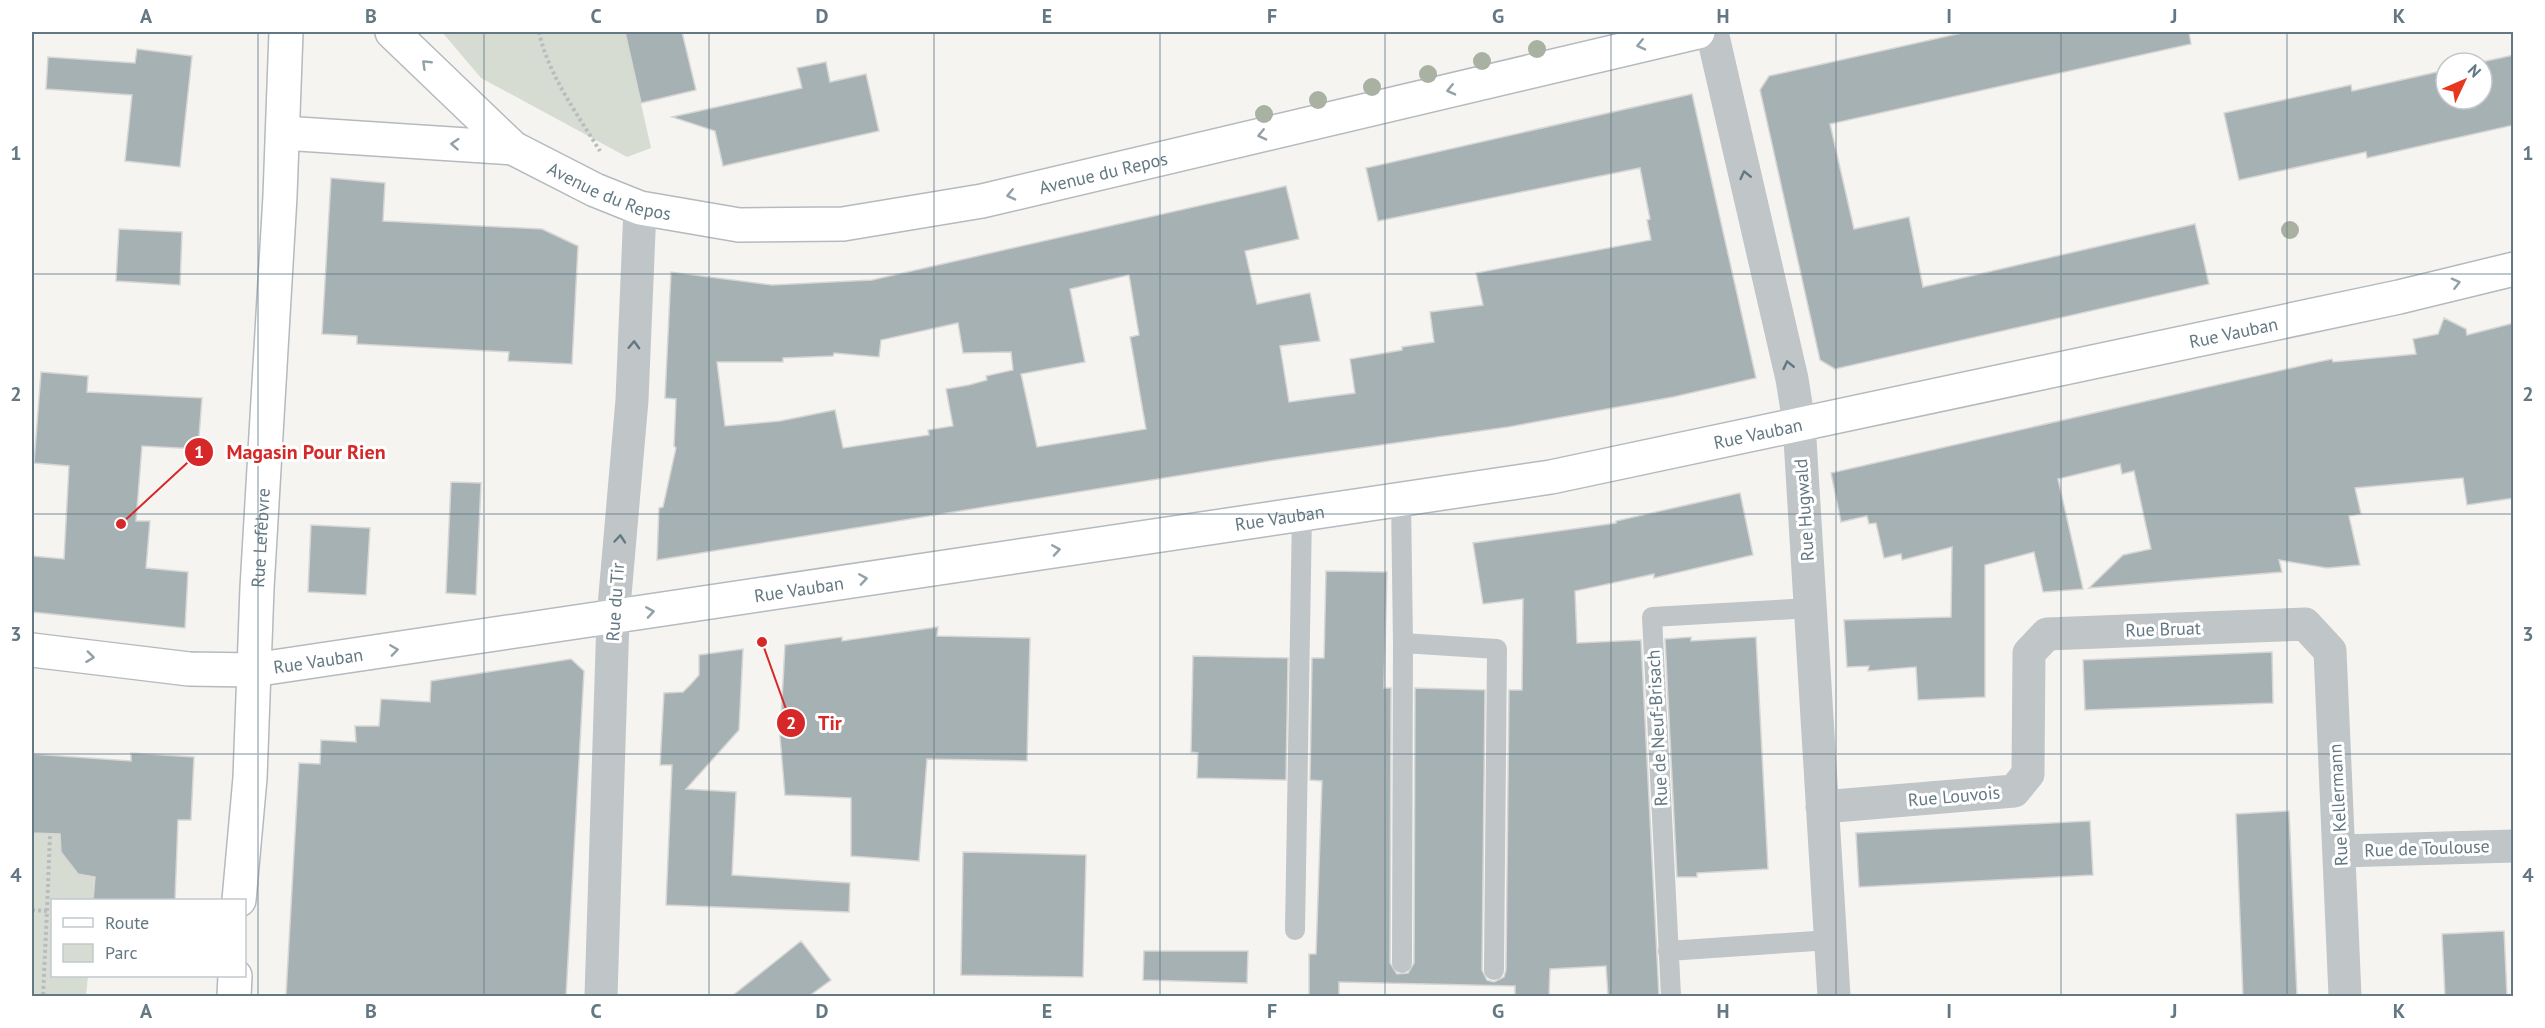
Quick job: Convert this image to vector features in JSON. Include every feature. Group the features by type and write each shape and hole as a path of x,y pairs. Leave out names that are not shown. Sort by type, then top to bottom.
{"main road":[{"name":"Rue Lefèbvre","path":"239,899 250,778 253,670 283,133 286,32"},
{"name":"Avenue du Repos","path":"392,32 513,148 595,190 640,208 739,225 843,224 971,203 1698,32"},
{"name":"Avenue du Repos","path":"283,133 513,148"},
{"name":"Rue Vauban","path":"32,650 189,669 253,670 1551,477 2399,297 2514,269"},
{"path":"234,996 235,977"}],"street":[{"name":"Rue Hugwald","path":"1712,32 1792,379 1799,423 1834,996"},
{"name":"Rue du Tir","path":"602,996 613,618 632,399 640,208"},
{"name":"Rue Bruat","path":"2028,653 2047,634 2305,624"},
{"name":"Rue Kellermann","path":"2305,624 2330,651 2345,996"},
{"name":"Rue Louvois","path":"1822,807 2014,791 2028,774 2028,653"},
{"name":"Rue de Toulouse","path":"2340,851 2514,846"}],"lane":[{"path":"1401,499 1402,963"},
{"path":"1295,930 1302,513"},
{"name":"Rue de Neuf-Brisach","path":"1671,996 1652,617 1811,608"},
{"path":"1403,644 1497,649 1494,970"},
{"path":"1668,951 1830,940"}],"path":[{"path":"539,32 542,46 571,104 606,160"},
{"path":"43,996 50,834"},
{"path":"32,910 47,911"}],"green space":[{"path":"442,32 625,32 651,148 627,157 481,78"},
{"path":"32,833 60,833 61,852 78,874 94,877 93,899 51,899 51,977 88,977 86,996 32,996"}],"building":[{"path":"625,32 682,32 696,90 641,103"},
{"path":"1966,32 2189,32 2191,44 1830,124 1854,229 1909,217 1923,287 2195,224 2209,284 1835,369 1820,360 1760,90 1769,76"},
{"path":"137,49 192,56 180,167 125,161 132,95 46,89 48,57 135,63"},
{"path":"2514,55 2514,125 2367,158 2366,152 2239,180 2224,113 2351,85 2352,91 2434,73 2434,111 2494,111 2494,59"},
{"path":"826,62 830,82 866,74 879,131 723,166 715,131 672,117 802,88 797,68"},
{"path":"1692,94 1756,378 1673,397 1508,427 1275,460 657,560 659,508 663,507 676,448 674,446 676,399 665,398 671,272 772,285 872,280 1286,186 1299,239 1245,251 1257,304 1310,293 1320,341 1280,346 1289,402 1355,393 1350,359 1434,342 1430,312 1483,305 1476,273 1651,240 1647,220 1650,219 1640,168 1378,221 1366,168","holes":["1129,275 1139,335 1130,337 1146,429 1037,447 1021,374 1085,362 1070,289","958,323 963,353 1011,352 1013,370 986,376 987,380 946,389 953,426 928,430 929,435 843,448 835,410 780,421 725,426 717,362 783,362 783,358 833,356 834,353 879,357 881,340"]},
{"path":"331,178 385,183 383,221 542,229 578,246 572,364 508,361 509,352 357,344 357,336 322,334"},
{"path":"119,229 182,232 180,285 116,281"},
{"path":"2444,318 2466,329 2467,335 2514,323 2514,498 2467,505 2463,478 2355,488 2361,514 2349,516 2360,565 2327,568 2279,560 2282,572 2089,588 2123,555 2151,549 2134,471 2122,474 2120,464 2058,479 2083,589 2043,592 2034,552 1985,565 1985,697 1918,700 1916,667 1868,671 1869,666 1847,667 1844,620 1951,617 1952,547 1902,560 1901,554 1884,558 1876,523 1869,524 1867,516 1841,522 1831,473 2332,359 2333,362 2416,354 2413,339 2438,334"},
{"path":"41,372 88,376 87,392 202,398 198,449 142,446 136,521 150,521 146,568 188,572 185,628 32,612 32,556 64,559 69,466 34,463"},
{"path":"451,482 481,483 476,595 446,593"},
{"path":"1740,493 1753,555 1654,578 1654,574 1575,591 1577,643 1641,640 1659,996 1608,996 1606,966 1550,969 1549,996 1515,996 1515,986 1339,982 1339,996 1309,996 1309,954 1316,954 1322,781 1310,780 1312,658 1324,658 1326,571 1387,572 1384,688 1391,688 1390,963 1397,974 1408,973 1414,963 1415,688 1485,690 1482,970 1487,980 1494,982 1504,977 1506,970 1509,690 1522,690 1523,599 1483,604 1473,543 1616,523 1616,521"},
{"path":"311,525 370,528 366,595 308,592"},
{"path":"938,627 937,636 1030,638 1027,761 927,759 919,861 851,856 851,798 785,795 780,737 785,645 842,637 842,641"},
{"path":"1691,637 1691,641 1756,637 1768,869 1697,873 1697,877 1677,877 1665,639"},
{"path":"743,649 739,730 686,789 736,792 732,875 850,883 849,912 666,905 672,765 660,765 664,693 683,692 691,684 699,675 699,655"},
{"path":"2272,652 2273,703 2085,710 2083,660"},
{"path":"1193,656 1288,658 1286,780 1197,778 1198,753 1191,752"},
{"path":"571,659 584,671 566,996 286,996 299,763 320,764 321,740 356,742 355,726 379,726 381,699 430,702 431,681"},
{"path":"131,753 194,757 191,820 178,820 175,899 93,899 95,877 78,874 61,852 60,834 32,833 32,754 131,761"},
{"path":"2289,811 2297,996 2243,996 2236,814"},
{"path":"2090,821 2093,875 1859,887 1856,833"},
{"path":"963,852 1086,855 1083,977 961,975"},
{"path":"2504,931 2507,996 2445,996 2442,934"},
{"path":"801,941 831,980 809,996 732,996"},
{"path":"1144,951 1248,951 1247,983 1143,980"}],"place":[{"name":"Magasin Pour Rien","path":"121,524"},
{"name":"Tir","path":"762,642"}]}
